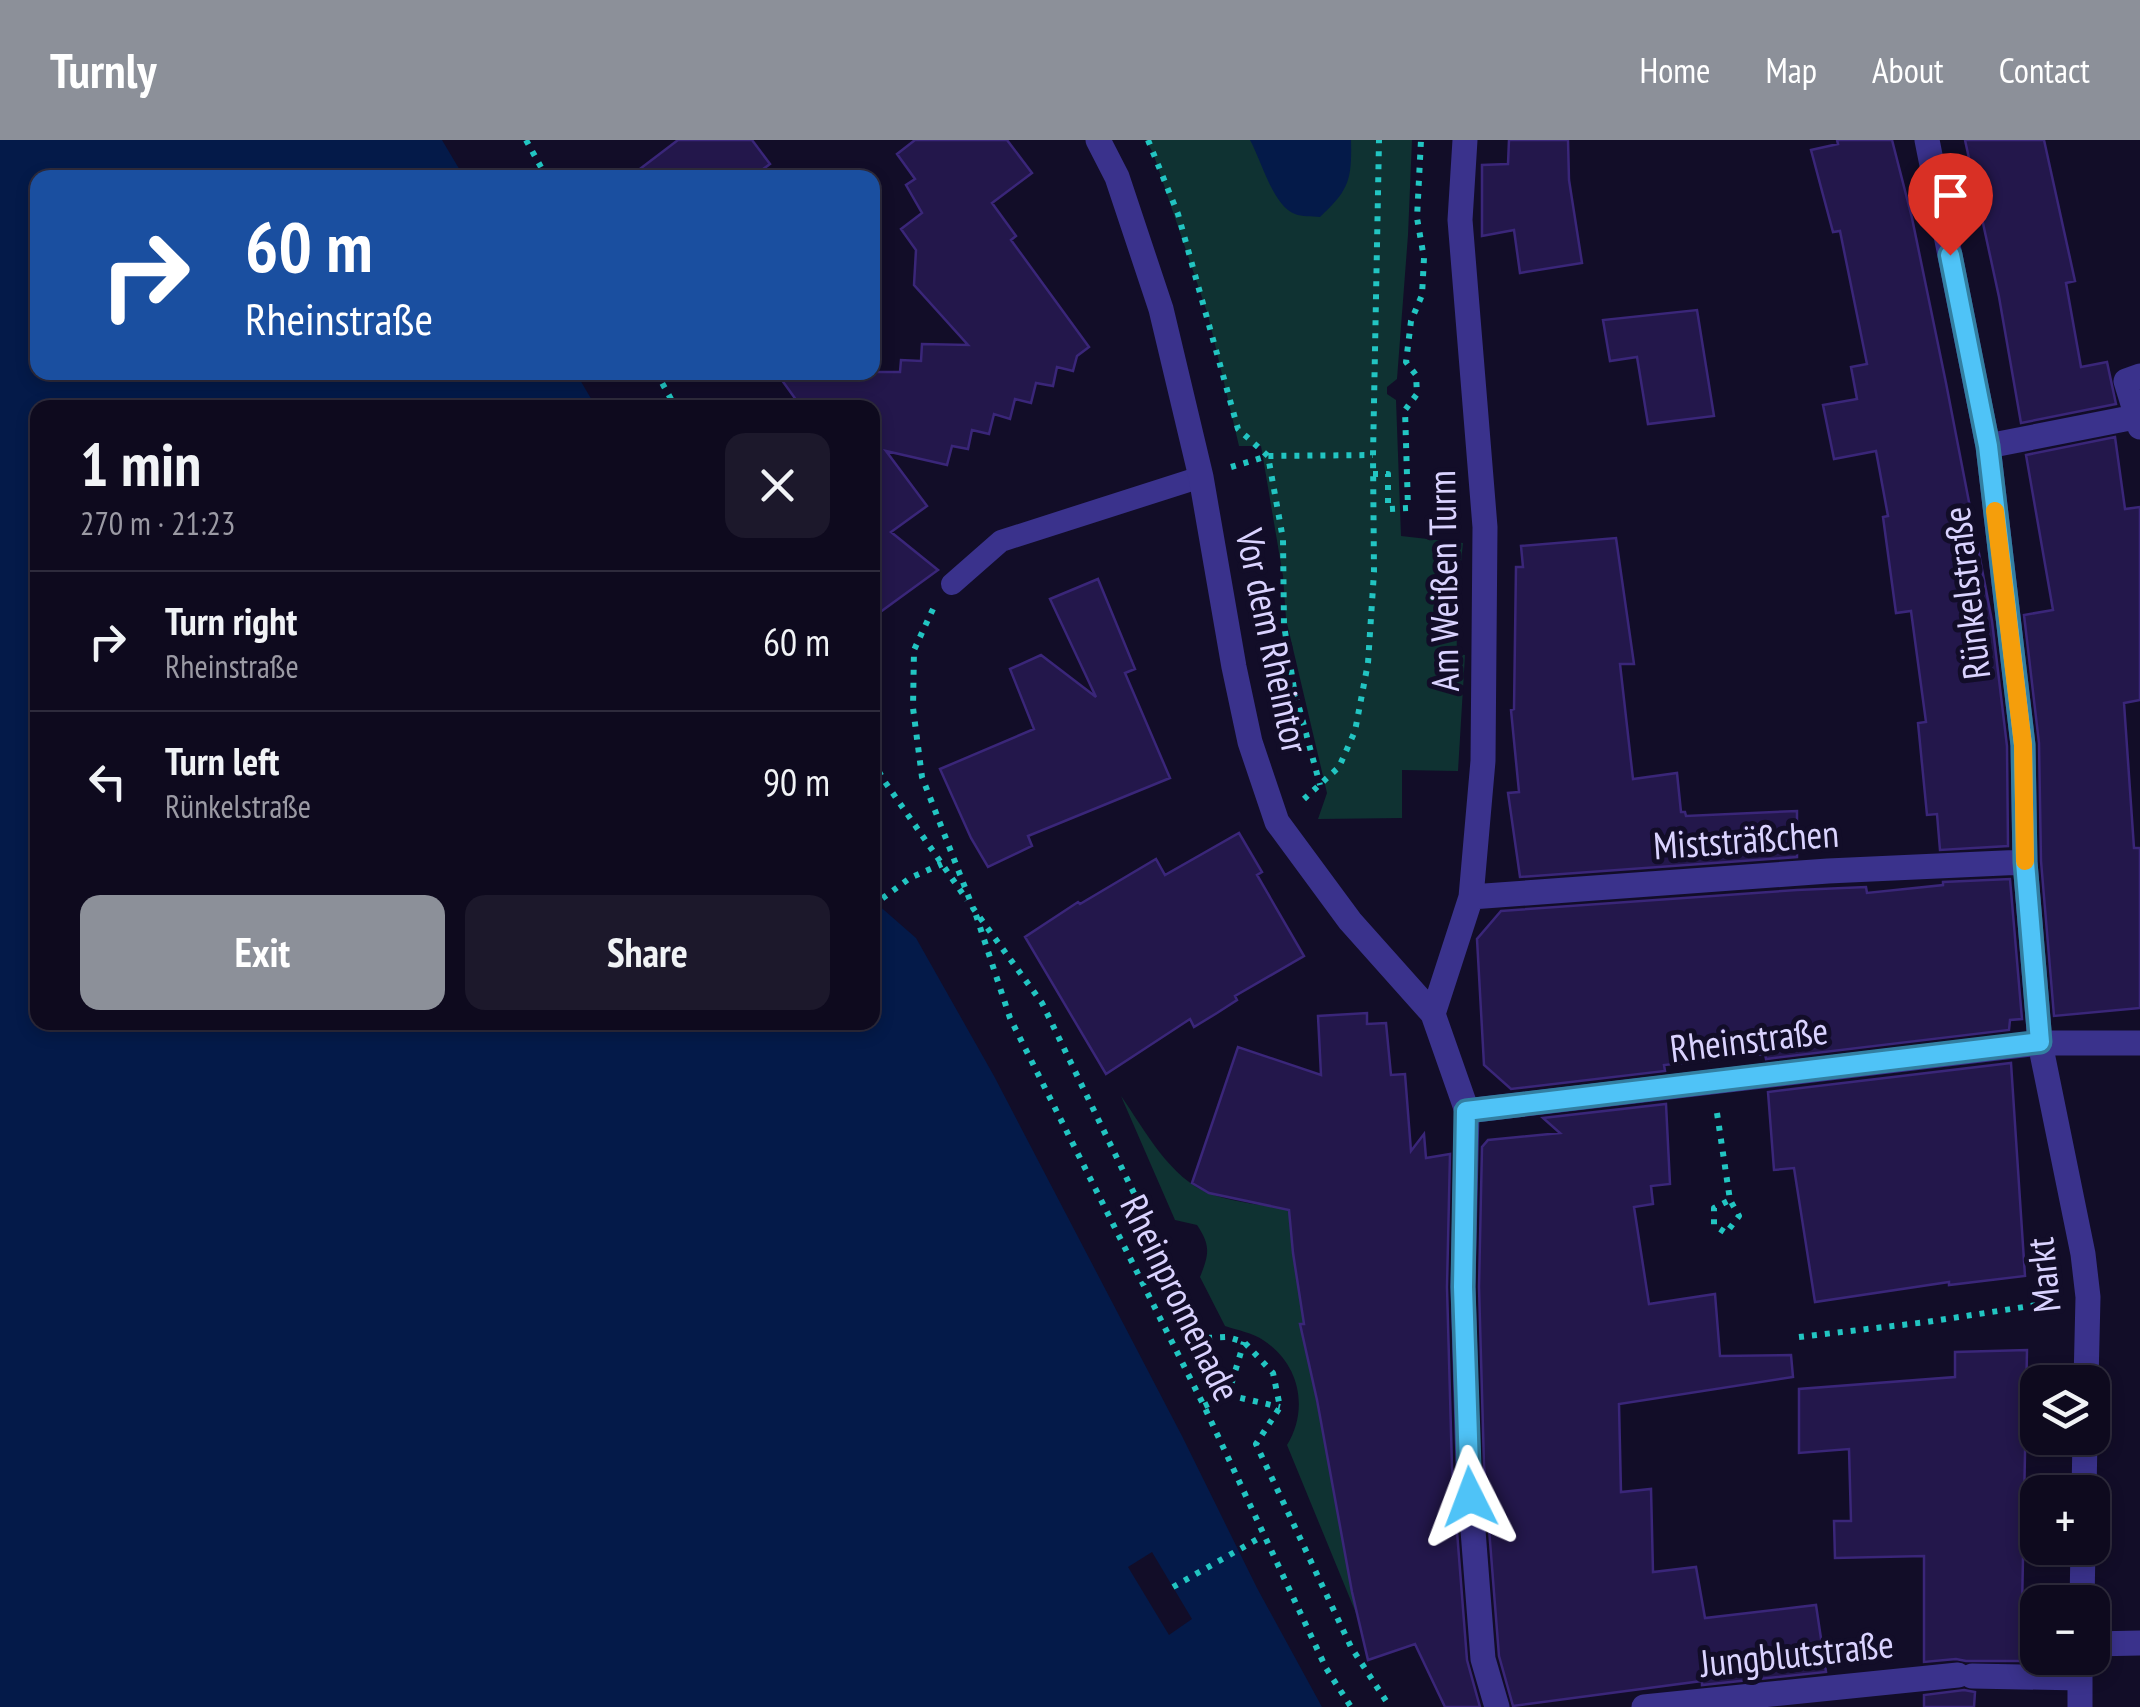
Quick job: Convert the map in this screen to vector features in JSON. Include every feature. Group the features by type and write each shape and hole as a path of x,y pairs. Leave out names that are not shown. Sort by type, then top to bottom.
{"street":[{"name":"Vor dem Rheintor","path":"1098,140 1117,177 1161,309 1201,477 1250,742 1277,822 1350,921 1433,1014 1466,1111 1463,1287 1468,1466 1484,1659 1497,1707"},
{"name":"Am Weißen Turm","path":"1433,1014 1472,897 1484,760 1485,527 1460,220 1465,140"},
{"name":"Rünkelstraße","path":"1927,140 1988,446 2023,745 2025,862 2040,1042"},
{"path":"1988,446 2138,422 2126,381 2140,376"},
{"name":"Miststräßchen","path":"1472,897 2025,862"},
{"name":"Rheinstraße","path":"1466,1111 2040,1042 2140,1042"},
{"name":"Markt","path":"2040,1042 2083,1254 2088,1296 2086,1365"},
{"path":"2110,1644 2140,1643"},
{"name":"Jungblutstraße","path":"1644,1707 2020,1672"},
{"path":"2080,1675 2080,1707"}],"lane":[{"path":"952,584 1001,541 1201,477"}],"path":[{"path":"526,140 543,170"},
{"path":"1148,140 1178,214 1238,429 1268,456 1283,540 1284,625 1294,688 1320,785"},
{"path":"1277,822 1339,767 1355,731 1368,663 1374,572 1379,140"},
{"path":"1373,474 1388,474 1388,509 1408,508 1405,410 1417,394 1416,375 1406,362 1411,320 1422,295 1424,258 1418,218 1421,140"},
{"path":"1201,477 1268,456 1373,456"},
{"name":"Rheinpromenade","path":"952,584 937,600 914,650 913,708 922,777 1010,1018 1204,1406 1326,1668 1351,1707"},
{"name":"Rheinpromenade","path":"880,775 973,908"},
{"path":"880,900 910,878 942,864"},
{"path":"973,908 1042,1003 1204,1338 1227,1337 1244,1342 1273,1373 1280,1408 1256,1444 1351,1647 1390,1707"},
{"path":"1712,1082 1730,1200 1739,1216 1726,1232 1714,1226 1714,1208 1730,1200"},
{"path":"1800,1337 2088,1296"},
{"path":"1228,1395 1244,1342"},
{"path":"1204,1406 1228,1395 1280,1408"},
{"path":"1173,1587 1264,1536"}],"green space":[{"path":"1146,140 1412,140 1397,379 1387,387 1387,394 1396,400 1401,536 1463,543 1456,609 1457,654 1465,655 1458,771 1402,770 1402,818 1318,819 1327,793 1286,619 1283,576 1261,446 1239,446 1208,315"},
{"path":"1121,1096 1160,1152 1196,1187 1230,1200 1289,1209 1316,1399 1358,1618 1287,1445 1298,1417 1293,1374 1276,1350 1263,1340 1225,1326 1200,1277 1207,1256 1205,1239 1197,1225 1175,1220"}],"water":[{"path":"0,140 442,140 460,170 30,170 30,380 580,380 592,400 30,400 30,1030 880,1030 880,906 916,938 994,1076 1322,1707 0,1707"},
{"path":"1250,140 1351,140 1347,183 1320,217 1295,214 1274,193"}],"pier":[{"path":"1152,1552 1192,1619 1169,1635 1128,1567"}],"building":[{"path":"678,140 752,140 770,164 762,170 639,170"},
{"path":"915,140 1007,140 1032,173 992,203 1016,236 1011,240 1089,347 1077,356 1073,371 1057,367 1053,386 1036,383 1031,403 1015,399 1010,419 994,414 989,434 972,430 968,449 952,446 947,465 886,451 927,506 891,532 938,570 880,612 880,400 796,400 782,380 880,380 880,372 900,372 901,360 921,361 922,344 968,345 914,285 916,250 901,229 922,213 906,185 915,179 897,154"},
{"path":"1509,140 1568,140 1569,180 1582,263 1520,273 1514,230 1482,236 1482,165 1508,164"},
{"path":"1837,140 1892,140 1912,218 1992,621 2007,746 2008,846 1940,850 1937,814 1927,815 1918,723 1926,722 1911,611 1896,613 1883,517 1888,516 1876,451 1834,459 1823,405 1857,399 1851,367 1867,364 1840,231 1833,232 1811,150 1838,144"},
{"path":"1965,140 2044,140 2075,281 2066,283 2081,367 2107,362 2116,404 2021,423"},
{"path":"1697,310 1714,416 1648,424 1637,357 1610,361 1603,320"},
{"path":"2115,437 2125,509 2140,507 2140,700 2124,703 2134,848 2140,848 2140,1008 2054,1016 2041,861 2039,743 2024,615 2053,610 2026,455"},
{"path":"1616,538 1634,664 1620,664 1633,779 1677,773 1681,812 1686,816 1797,811 1797,857 1520,877 1508,793 1519,792 1511,710 1516,567 1523,567 1521,546"},
{"path":"1098,579 1135,669 1125,673 1170,778 1028,836 1032,846 988,867 940,769 1034,729 1010,669 1041,655 1096,697 1050,599"},
{"path":"1239,833 1262,872 1257,875 1304,956 1235,996 1237,1000 1194,1027 1190,1019 1106,1074 1025,937 1156,859 1165,875"},
{"path":"2010,879 2022,1019 2010,1020 2009,1030 1766,1059 1765,1054 1664,1065 1665,1071 1511,1089 1484,1065 1477,939 1501,911 1797,890 1866,887 1867,893 1943,882"},
{"path":"1367,1013 1367,1024 1386,1023 1391,1075 1405,1074 1411,1151 1424,1134 1426,1158 1450,1154 1447,1287 1452,1467 1467,1660 1480,1707 1445,1707 1415,1644 1368,1660 1300,1324 1304,1324 1289,1210 1209,1193 1192,1183 1238,1047 1321,1075 1318,1016"},
{"path":"2011,1063 2025,1276 1949,1282 1815,1302 1794,1168 1774,1170 1768,1092"},
{"path":"1666,1104 1670,1184 1651,1186 1653,1204 1634,1207 1649,1304 1715,1294 1720,1356 1791,1355 1793,1377 1619,1404 1621,1492 1651,1489 1653,1572 1696,1567 1705,1618 1816,1605 1826,1672 1702,1685 1702,1681 1513,1706 1499,1656 1484,1465 1479,1287 1482,1147 1488,1140 1560,1133 1543,1118"},
{"path":"2027,1350 2027,1365 2020,1365 2020,1455 2025,1455 2025,1475 2020,1475 2020,1661 1924,1662 1924,1556 1835,1558 1834,1521 1851,1521 1849,1449 1799,1453 1799,1389 1955,1377 1955,1352"},
{"path":"1975,1692 1974,1707 1924,1707 1924,1695"}],"slow traffic":[{"path":"1995,511 2023,745 2025,861"}],"route":[{"path":"1470,1497 1463,1287 1466,1111 2040,1042 2025,862 2023,745 1988,446 1950,255"}]}
